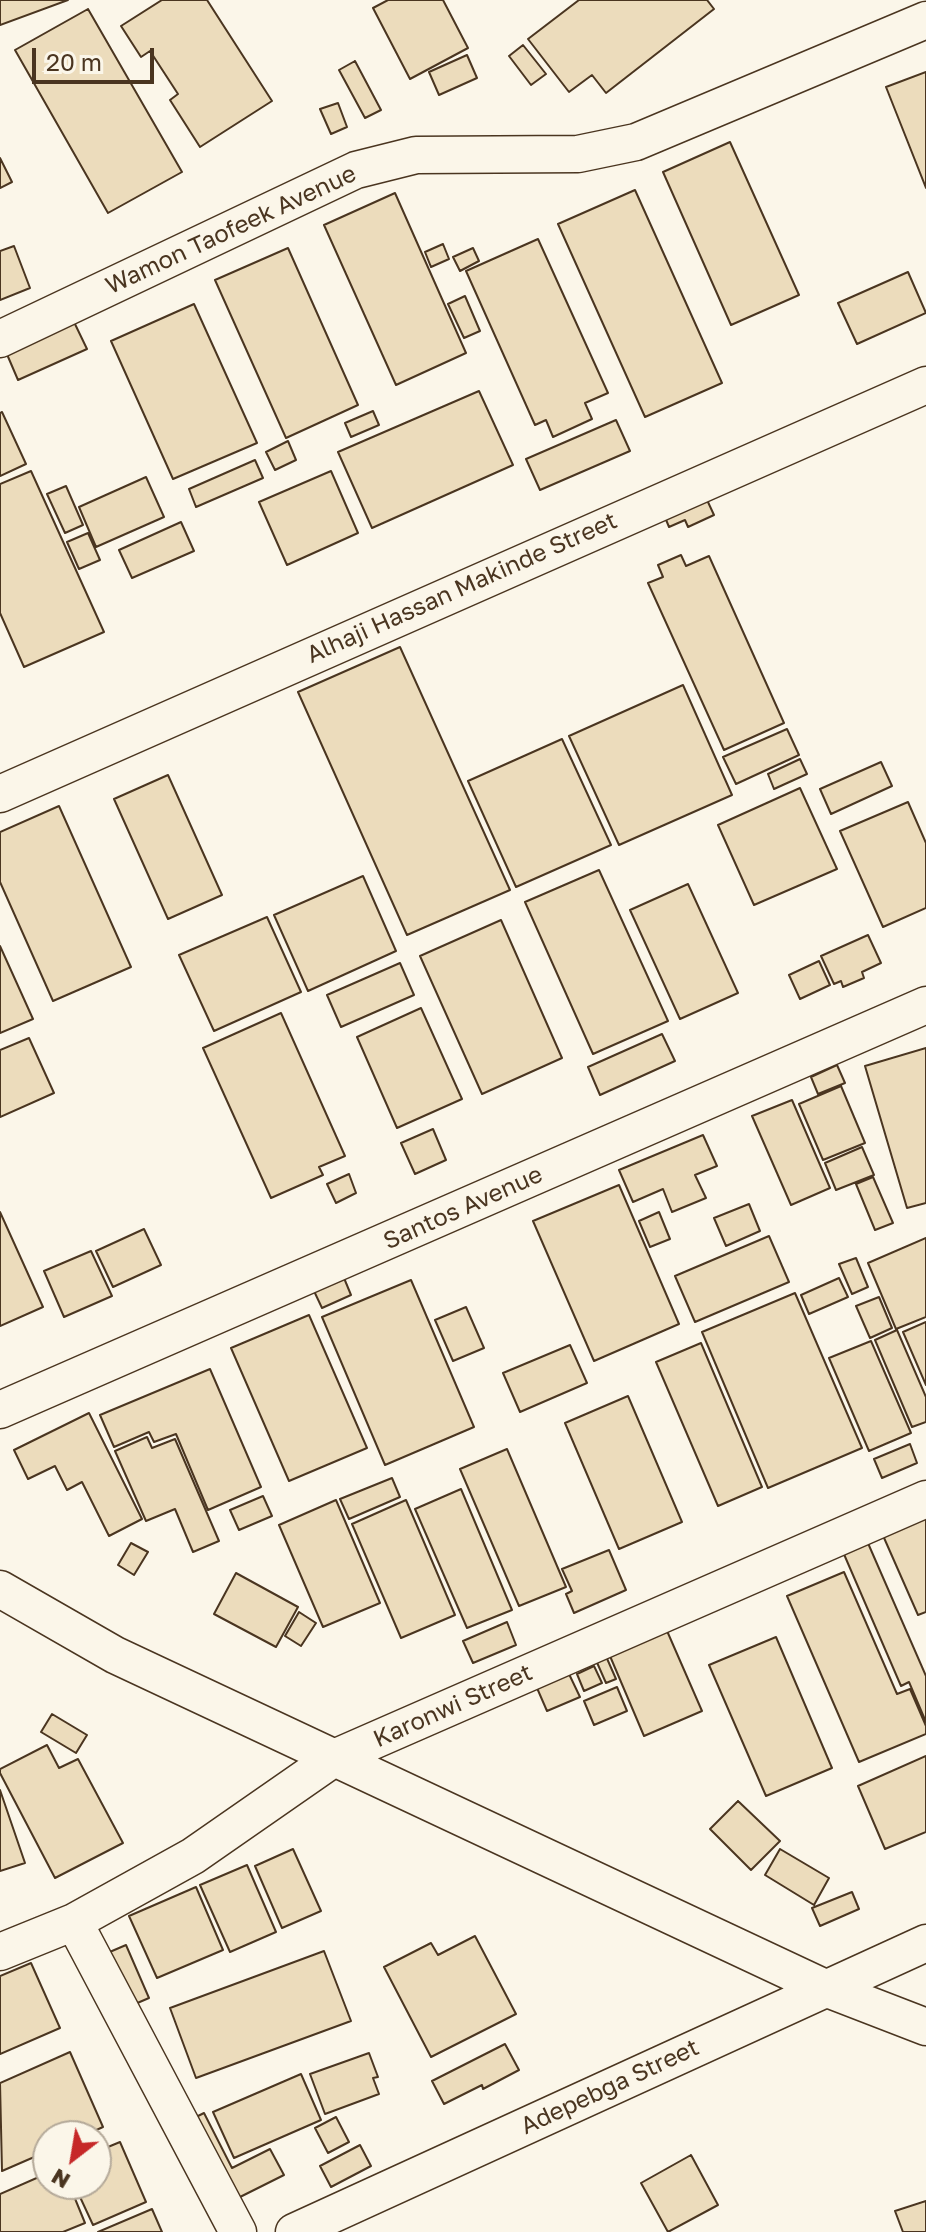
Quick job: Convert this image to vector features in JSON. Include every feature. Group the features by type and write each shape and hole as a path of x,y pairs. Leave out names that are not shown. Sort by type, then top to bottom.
{"street":[{"name":"Wamon Taofeek Avenue","path":"0,339 356,170 416,155 578,154 636,142 926,20"},
{"name":"Alhaji Hassan Makinde Street","path":"0,794 926,385"},
{"name":"Santos Avenue","path":"0,1410 926,1005"},
{"name":"Karonwi Street","path":"0,1952 74,1922 193,1856 334,1758 926,1499"},
{"path":"0,1589 115,1655 825,1988 926,2027"},
{"path":"74,1922 238,2232"},
{"name":"Adepebga Street","path":"294,2232 926,1943"}],"building":[{"path":"0,0 68,0 0,25"},
{"path":"162,0 207,0 272,101 200,147 170,100 178,94 150,51 141,57 121,26"},
{"path":"388,0 443,0 468,48 410,79 373,8"},
{"path":"579,0 707,0 714,9 606,93 592,75 569,92 528,39"},
{"path":"88,9 182,172 108,213 15,50"},
{"path":"523,45 546,74 531,85 509,56"},
{"path":"467,55 477,78 439,95 429,72"},
{"path":"355,61 381,110 365,118 339,70"},
{"path":"926,72 926,188 886,87"},
{"path":"338,103 347,127 331,134 320,109"},
{"path":"730,142 799,295 731,325 663,172"},
{"path":"0,158 12,182 0,188"},
{"path":"635,190 722,383 645,417 558,224"},
{"path":"395,193 466,353 396,385 324,225"},
{"path":"538,239 608,393 585,403 592,419 553,437 546,420 535,425 466,271"},
{"path":"443,244 449,259 431,267 425,252"},
{"path":"14,246 30,288 0,300 0,251"},
{"path":"288,248 358,405 286,438 215,280"},
{"path":"473,248 479,261 460,271 453,257"},
{"path":"908,272 926,313 857,344 838,303"},
{"path":"465,296 480,331 464,338 448,304"},
{"path":"194,304 257,443 173,479 111,341"},
{"path":"74,322 87,349 18,380 6,352"},
{"path":"479,391 513,465 372,528 338,452"},
{"path":"373,411 379,425 351,437 345,423"},
{"path":"0,413 26,464 0,476"},
{"path":"616,420 630,451 540,490 526,459"},
{"path":"288,441 296,460 275,470 266,452"},
{"path":"255,460 263,478 196,507 189,489"},
{"path":"31,471 104,632 24,667 0,613 0,484"},
{"path":"331,471 358,533 287,565 259,502"},
{"path":"146,477 164,517 96,547 79,507"},
{"path":"66,486 83,525 65,533 47,494"},
{"path":"701,487 714,515 688,527 685,520 669,527 660,505"},
{"path":"181,522 194,551 132,578 119,550"},
{"path":"88,533 100,560 79,569 67,542"},
{"path":"681,555 686,566 709,556 784,723 724,750 648,583 663,577 658,565"},
{"path":"400,647 510,890 407,935 298,692"},
{"path":"683,685 732,795 619,845 569,736"},
{"path":"787,729 799,755 736,784 723,757"},
{"path":"562,739 611,845 516,887 468,781"},
{"path":"800,759 807,774 774,789 768,774"},
{"path":"881,762 892,786 831,814 820,789"},
{"path":"168,775 222,895 168,919 114,799"},
{"path":"800,788 837,869 754,905 718,825"},
{"path":"908,802 926,843 926,908 883,927 840,831"},
{"path":"59,806 131,967 53,1001 0,882 0,832"},
{"path":"599,870 668,1021 593,1054 525,902"},
{"path":"363,876 396,951 308,991 274,915"},
{"path":"688,884 738,993 680,1019 630,910"},
{"path":"267,917 301,992 214,1031 179,955"},
{"path":"501,920 562,1058 482,1094 420,956"},
{"path":"868,935 881,963 862,972 864,978 843,987 841,981 834,984 821,956"},
{"path":"0,946 33,1019 0,1033"},
{"path":"819,961 830,985 800,999 789,975"},
{"path":"400,963 414,995 341,1027 327,995"},
{"path":"421,1008 462,1099 397,1128 357,1037"},
{"path":"281,1013 345,1156 319,1167 323,1175 271,1198 203,1048"},
{"path":"662,1034 675,1061 600,1095 588,1067"},
{"path":"29,1038 54,1093 0,1117 0,1050"},
{"path":"926,1048 926,1203 907,1208 865,1066"},
{"path":"837,1065 845,1083 818,1094 811,1077"},
{"path":"841,1086 865,1143 823,1160 799,1104"},
{"path":"792,1100 830,1188 791,1205 752,1116"},
{"path":"433,1129 446,1160 415,1174 401,1143"},
{"path":"703,1135 717,1166 695,1175 706,1198 672,1212 663,1189 633,1202 619,1170"},
{"path":"862,1147 874,1175 836,1190 825,1163"},
{"path":"349,1174 356,1193 336,1203 327,1184"},
{"path":"873,1177 893,1223 875,1230 856,1184"},
{"path":"619,1185 679,1324 594,1361 533,1221"},
{"path":"749,1204 760,1231 726,1246 714,1218"},
{"path":"0,1212 43,1307 0,1326"},
{"path":"659,1212 670,1239 650,1247 639,1221"},
{"path":"144,1229 161,1265 113,1287 96,1251"},
{"path":"769,1236 789,1282 695,1322 675,1276"},
{"path":"926,1238 926,1317 896,1329 868,1263"},
{"path":"91,1251 112,1296 64,1317 44,1271"},
{"path":"856,1258 868,1287 852,1294 839,1264"},
{"path":"344,1278 351,1295 322,1308 314,1291"},
{"path":"839,1278 848,1297 809,1314 801,1295"},
{"path":"411,1280 474,1427 385,1465 322,1317"},
{"path":"795,1293 862,1448 768,1488 702,1332"},
{"path":"879,1297 892,1328 870,1338 856,1306"},
{"path":"466,1307 484,1348 453,1361 435,1320"},
{"path":"309,1315 367,1448 289,1481 231,1348"},
{"path":"926,1322 926,1385 903,1332"},
{"path":"897,1330 926,1397 926,1422 912,1427 875,1340"},
{"path":"871,1341 911,1433 869,1451 829,1358"},
{"path":"701,1343 762,1487 718,1506 656,1362"},
{"path":"570,1345 587,1383 520,1412 503,1373"},
{"path":"210,1369 261,1487 208,1510 176,1434 154,1442 149,1432 114,1447 100,1415"},
{"path":"628,1396 682,1522 619,1549 565,1423"},
{"path":"89,1413 142,1519 109,1536 82,1482 67,1490 55,1466 28,1479 14,1450"},
{"path":"147,1437 152,1448 175,1439 219,1541 193,1552 175,1509 146,1521 115,1451"},
{"path":"910,1444 917,1463 882,1478 874,1459"},
{"path":"507,1449 566,1587 519,1606 460,1469"},
{"path":"392,1478 400,1497 349,1519 340,1499"},
{"path":"461,1489 512,1610 467,1628 415,1509"},
{"path":"263,1496 272,1516 239,1530 230,1510"},
{"path":"336,1500 380,1603 323,1627 279,1525"},
{"path":"406,1500 455,1615 401,1638 352,1524"},
{"path":"926,1512 926,1612 918,1615 881,1531"},
{"path":"864,1534 926,1676 926,1722 909,1682 901,1686 840,1545"},
{"path":"131,1543 148,1552 134,1575 118,1565"},
{"path":"609,1550 626,1590 574,1613 566,1594 572,1591 562,1569"},
{"path":"844,1572 897,1694 910,1689 926,1726 926,1734 859,1762 787,1596"},
{"path":"236,1573 298,1607 276,1647 214,1614"},
{"path":"299,1612 316,1623 301,1646 285,1636"},
{"path":"507,1622 516,1645 473,1663 463,1641"},
{"path":"664,1624 702,1711 644,1736 607,1649"},
{"path":"776,1637 832,1768 766,1796 709,1665"},
{"path":"605,1654 616,1679 606,1683 595,1658"},
{"path":"594,1666 602,1683 584,1691 577,1674"},
{"path":"569,1674 580,1697 547,1711 537,1688"},
{"path":"617,1687 627,1711 594,1725 584,1701"},
{"path":"52,1714 87,1735 76,1753 41,1732"},
{"path":"47,1745 59,1768 78,1759 123,1843 55,1878 0,1773 0,1769"},
{"path":"926,1756 926,1832 885,1849 858,1786"},
{"path":"0,1790 25,1863 0,1871"},
{"path":"738,1801 780,1841 751,1870 710,1829"},
{"path":"293,1849 321,1911 282,1928 255,1866"},
{"path":"780,1849 829,1878 814,1905 765,1875"},
{"path":"247,1865 276,1932 230,1952 200,1885"},
{"path":"196,1887 223,1950 157,1978 129,1916"},
{"path":"852,1892 859,1909 820,1926 812,1908"},
{"path":"475,1936 516,2014 431,2057 384,1967 431,1943 438,1955"},
{"path":"126,1945 149,1998 128,2007 105,1954"},
{"path":"324,1951 351,2021 196,2078 170,2008"},
{"path":"31,1963 60,2028 0,2054 0,1976"},
{"path":"505,2044 519,2070 483,2089 482,2085 444,2104 432,2081"},
{"path":"70,2052 100,2120 32,2120 32,2158 2,2171 0,2083"},
{"path":"369,2053 378,2077 373,2078 379,2094 325,2114 310,2074"},
{"path":"301,2074 321,2120 234,2158 213,2112"},
{"path":"204,2113 232,2168 270,2149 284,2175 228,2203 186,2122"},
{"path":"336,2117 349,2142 328,2153 315,2128"},
{"path":"120,2142 146,2202 93,2225 81,2200 112,2200 112,2145"},
{"path":"360,2145 371,2166 331,2187 320,2166"},
{"path":"691,2155 718,2205 668,2232 641,2183"},
{"path":"32,2180 32,2200 76,2200 85,2223 63,2232 0,2232 0,2194"},
{"path":"926,2201 926,2232 903,2232 895,2211"},
{"path":"152,2209 162,2232 98,2232"}]}
